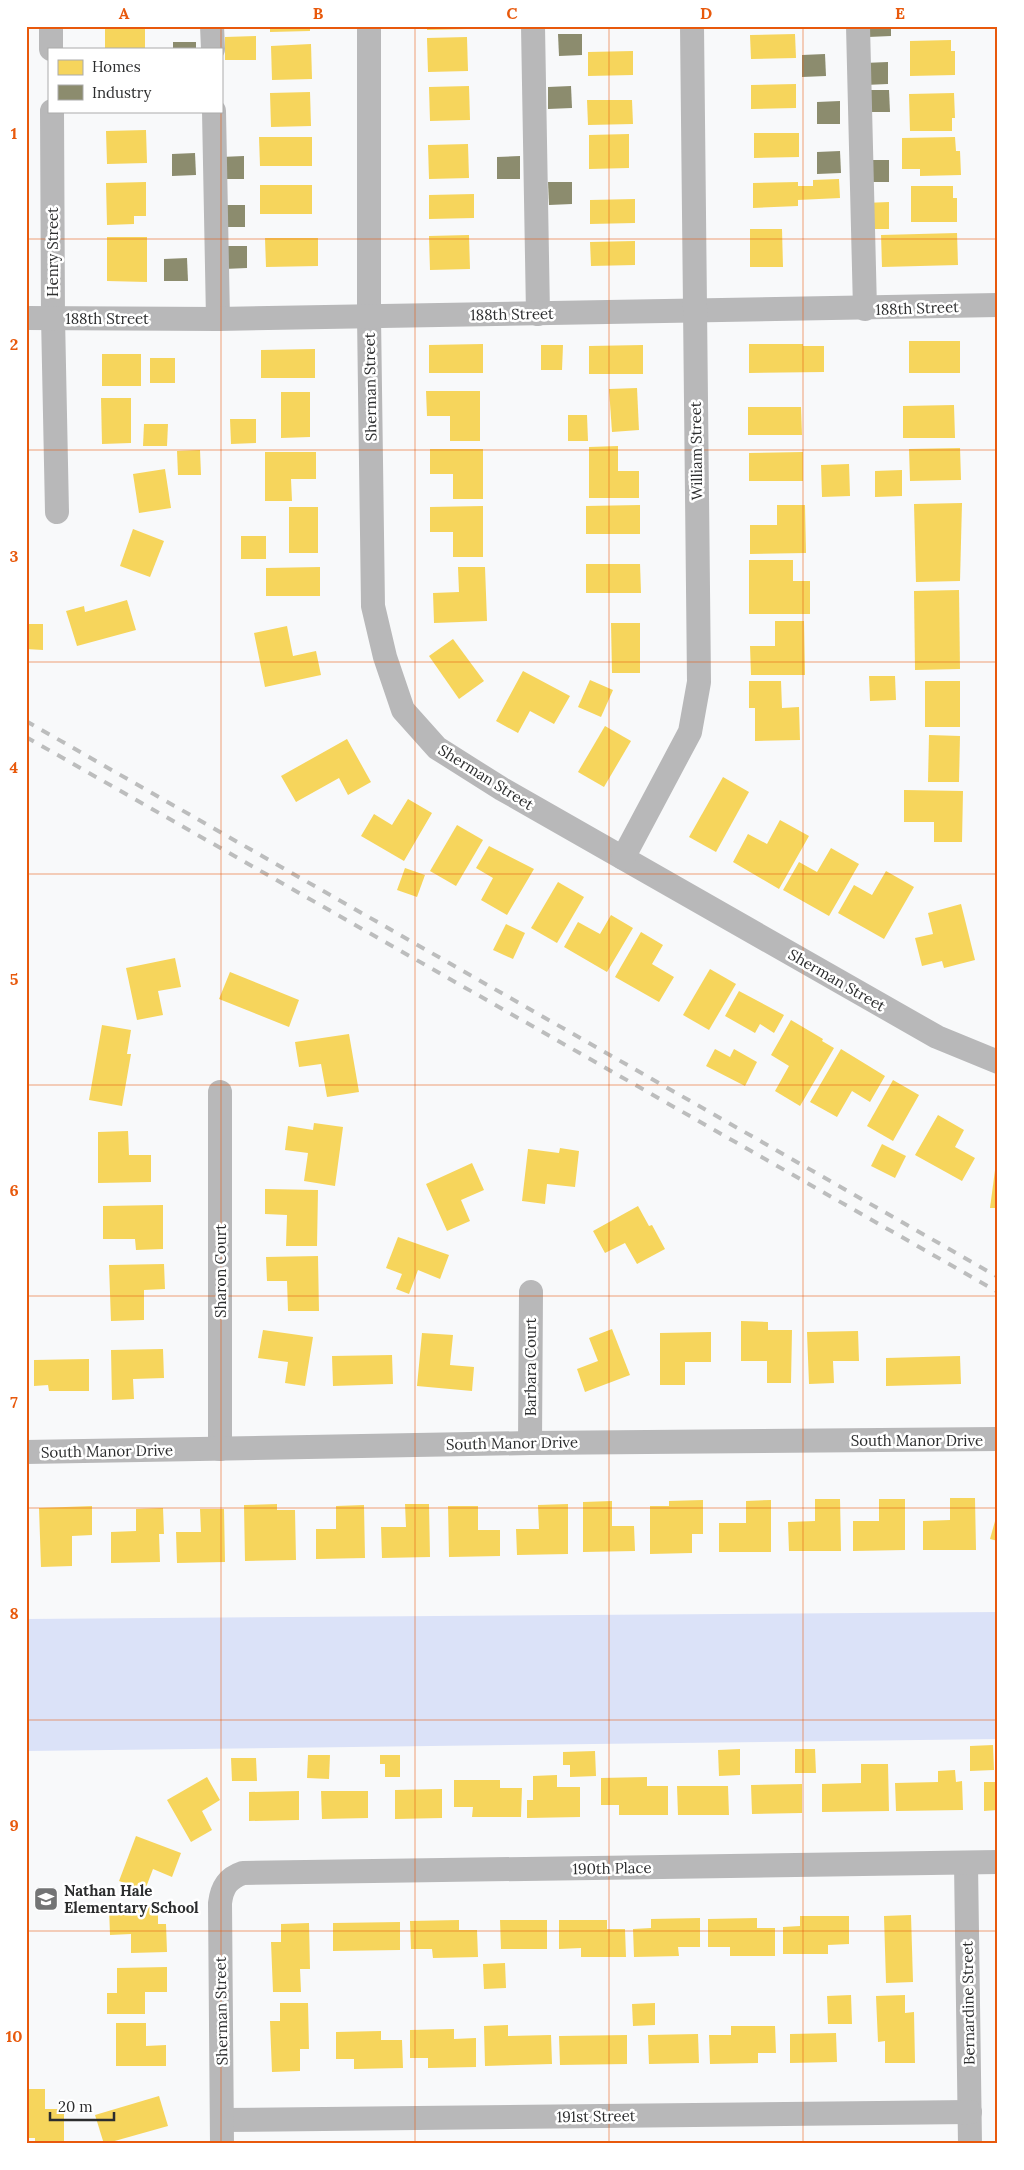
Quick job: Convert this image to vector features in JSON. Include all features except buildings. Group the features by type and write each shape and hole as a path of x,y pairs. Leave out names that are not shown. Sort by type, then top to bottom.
{"street":[{"path":"51,26 51,48"},
{"path":"212,26 213,48"},
{"name":"Sherman Street","path":"369,26 372,606 385,657 403,710 438,748 502,789 937,1037 998,1062"},
{"path":"533,26 538,314"},
{"name":"William Street","path":"622,858 690,732 699,682 692,26"},
{"path":"858,26 865,309"},
{"name":"Henry Street","path":"52,112 53,317 57,512"},
{"path":"214,112 218,319"},
{"name":"188th Street","path":"26,318 218,319 694,310 865,309 998,305"},
{"name":"Sharon Court","path":"220,1092 220,1449"},
{"name":"Barbara Court","path":"530,1292 530,1443"},
{"name":"South Manor Drive","path":"26,1452 530,1443 998,1439"},
{"name":"Bernardine Street","path":"966,1862 970,2144"},
{"name":"190th Place","path":"229,1880 244,1873 998,1862"},
{"name":"Sherman Street","path":"222,2132 220,1903 221,1892 229,1880"},
{"name":"191st Street","path":"222,2132 970,2112"}],"shaded area":[{"path":"998,1612 998,1739 26,1751 26,1619"}],"railway":[{"path":"26,721 998,1277"},
{"path":"26,737 998,1292"}],"place":[{"name":"Nathan Hale Elementary School","path":"46,1899"}]}
